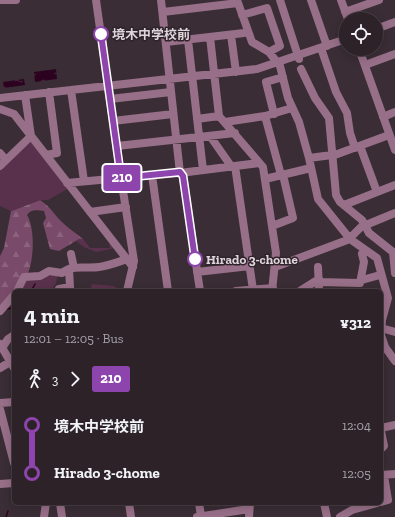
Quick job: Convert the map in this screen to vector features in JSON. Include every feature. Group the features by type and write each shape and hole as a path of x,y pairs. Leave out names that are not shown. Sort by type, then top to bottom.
{"street":[{"path":"0,0 14,0"},
{"path":"96,0 126,207 133,267 128,289"},
{"path":"161,0 180,172 183,176 200,289"},
{"path":"280,0 299,57"},
{"path":"311,0 336,92 347,113 350,133 376,192"},
{"path":"341,0 346,12"},
{"path":"355,12 379,0"},
{"path":"163,12 237,2 246,33 252,42 269,52 278,63 309,158 318,199 350,239 360,249 377,258 392,299 384,307"},
{"path":"242,15 267,8 280,46 269,52"},
{"path":"383,26 395,22"},
{"path":"166,42 246,33"},
{"path":"231,34 236,72"},
{"path":"210,37 214,74 222,119 263,167 276,253 272,289"},
{"path":"188,40 203,170"},
{"path":"0,98 257,69 299,57 339,42"},
{"path":"365,66 395,54"},
{"path":"361,56 395,151"},
{"path":"301,69 315,98 329,118 336,195 344,205 362,220 369,232 394,252 395,273"},
{"path":"274,114 266,82 283,77"},
{"path":"71,90 84,181"},
{"path":"46,155 57,153 49,92"},
{"path":"110,99 171,92"},
{"path":"26,95 31,136"},
{"path":"197,119 265,116 292,108"},
{"path":"0,109 14,114 133,267"},
{"path":"383,117 395,112"},
{"path":"113,121 173,114"},
{"path":"265,116 293,218 272,226"},
{"path":"117,146 235,133"},
{"path":"309,158 332,155 389,135"},
{"path":"0,153 3,163 31,136"},
{"path":"210,136 233,166 253,289"},
{"path":"67,183 259,163"},
{"path":"265,179 311,168"},
{"path":"152,175 168,289"},
{"path":"344,205 395,185"},
{"path":"90,212 126,207"},
{"path":"275,267 350,239 365,226 395,213"},
{"path":"360,249 364,262 362,280"},
{"path":"313,253 318,266 319,289"},
{"path":"59,289 70,287 71,254"},
{"path":"18,289 24,277 40,276 49,271 62,273 71,268 100,267 127,259"},
{"path":"197,272 250,266"},
{"path":"304,289 319,281 360,283 362,280 380,276"},
{"path":"0,311 12,297"},
{"path":"383,329 395,332"},
{"path":"0,368 12,365 1,346 12,337"},
{"path":"383,347 395,360"},
{"path":"0,404 12,402"},
{"path":"0,409 12,455"},
{"path":"383,429 395,425"},
{"path":"383,476 395,474"},
{"path":"0,484 12,483"},
{"path":"383,484 385,501 395,507"},
{"path":"44,517 46,505"},
{"path":"60,505 62,517"},
{"path":"129,505 131,517"},
{"path":"199,505 198,517 230,514 249,510"},
{"path":"324,505 327,517"},
{"path":"340,517 352,510 370,505"}],"green space":[{"path":"31,139 69,188 48,200 40,200 11,211 0,206 0,170"},
{"path":"40,200 65,225 83,239 79,239 59,251 50,249 43,223 46,218 44,211 34,210 30,212 27,215 30,221 33,244 30,267 23,282 18,289 12,289 12,296 0,310 0,256 4,248 11,211"},
{"path":"83,239 90,248 110,248 109,244 111,243 115,248 96,252 84,247 76,241"},
{"path":"58,274 56,283 52,289 18,289 23,280"},
{"path":"92,284 113,286 120,289 91,289"}],"water":[{"path":"56,69 57,79 35,82 34,72"},
{"path":"24,79 25,85 4,88 3,82"}],"waterway":[{"path":"32,289 35,284"},
{"path":"6,309 12,308"},
{"path":"6,517 8,511"}],"bus line":[{"name":"210","path":"101,34 121,178 180,172 183,176 195,259"}],"place":[{"name":"境木中学校前","path":"101,34"},
{"name":"Hirado 3-chome","path":"195,259"}]}
